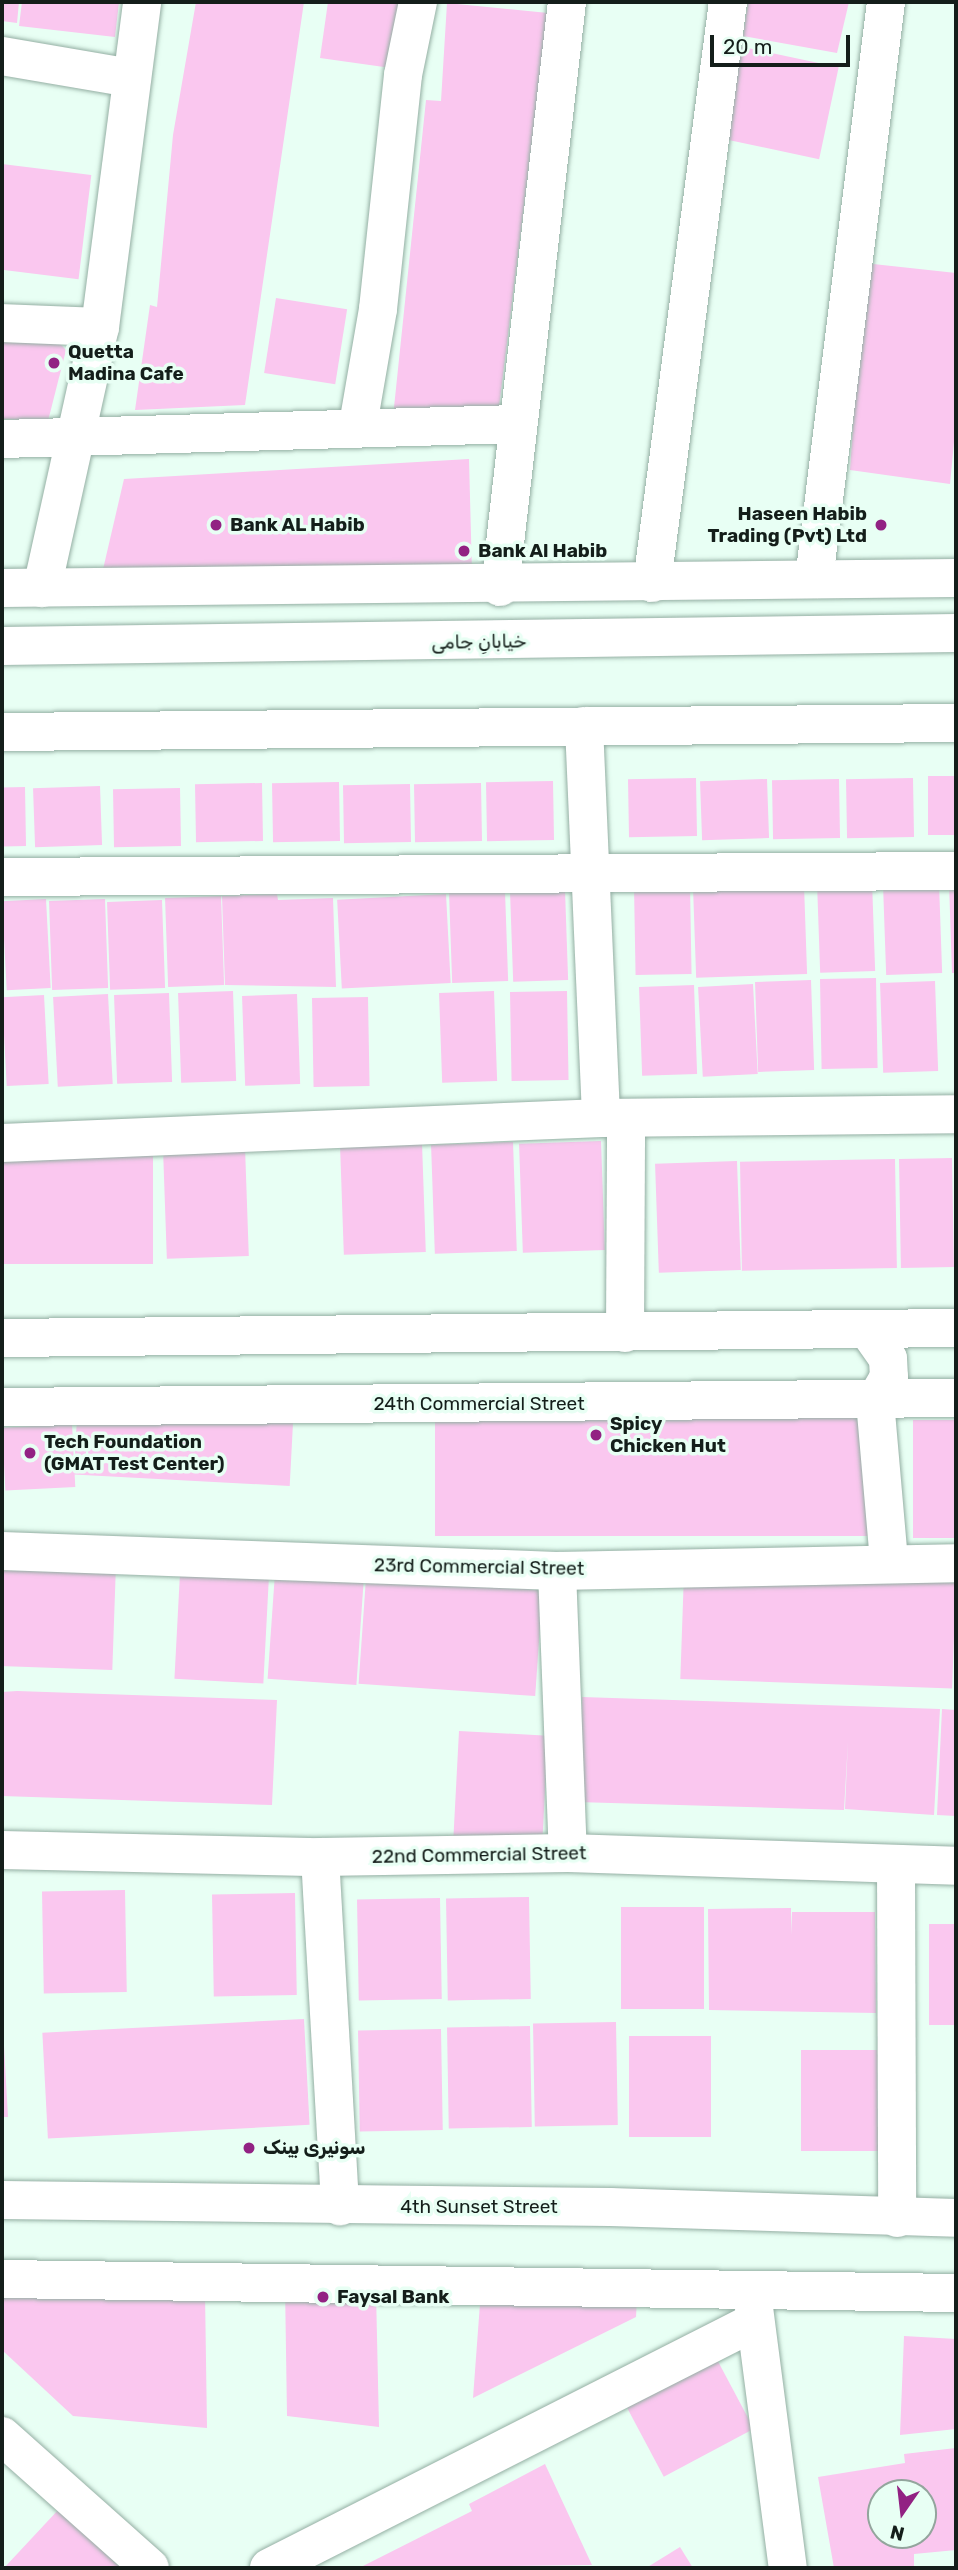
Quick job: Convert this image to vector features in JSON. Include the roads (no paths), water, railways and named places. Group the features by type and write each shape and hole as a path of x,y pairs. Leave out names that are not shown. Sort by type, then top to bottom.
{"street":[{"path":"42,588 72,438 100,327 142,2"},
{"path":"358,425 378,309 403,75 418,2"},
{"path":"500,587 515,424 567,2"},
{"path":"652,583 728,2"},
{"path":"814,579 886,2"},
{"path":"2,56 131,78"},
{"path":"2,323 100,327"},
{"path":"2,439 358,425 515,424"},
{"path":"2,588 500,587 956,578"},
{"name":"خیابانِ جامی","path":"2,646 956,634"},
{"path":"2,732 956,723"},
{"path":"584,726 588,873 613,1118 625,1333"},
{"path":"2,877 956,872"},
{"path":"2,1143 613,1118 956,1114"},
{"path":"2,1338 956,1328"},
{"path":"868,1330 888,1359 889,1377 875,1401 889,1560"},
{"name":"24th Commercial Street","path":"2,1407 875,1401 956,1398"},
{"name":"23rd Commercial Street","path":"2,1551 557,1571 889,1560 956,1563"},
{"path":"557,1571 568,1853"},
{"name":"22nd Commercial Street","path":"2,1850 320,1857 568,1853 956,1866"},
{"path":"320,1857 340,2206"},
{"path":"896,1865 897,2218"},
{"name":"4th Sunset Street","path":"2,2200 340,2206 610,2207 956,2218"},
{"path":"2,2279 753,2307 956,2293"},
{"path":"269,2568 753,2307"},
{"path":"753,2307 788,2568"},
{"path":"2,2436 150,2568"}],"place":[{"name":"Quetta Madina Cafe","path":"54,363"},
{"name":"Bank AL Habib","path":"216,525"},
{"name":"Haseen Habib Trading (Pvt) Ltd","path":"881,525"},
{"name":"Bank Al Habib","path":"464,551"},
{"name":"Spicy Chicken Hut","path":"596,1435"},
{"name":"Tech Foundation (GMAT Test Center)","path":"30,1453"},
{"name":"سونیری بینک","path":"249,2148"},
{"name":"Faysal Bank","path":"323,2297"}]}
